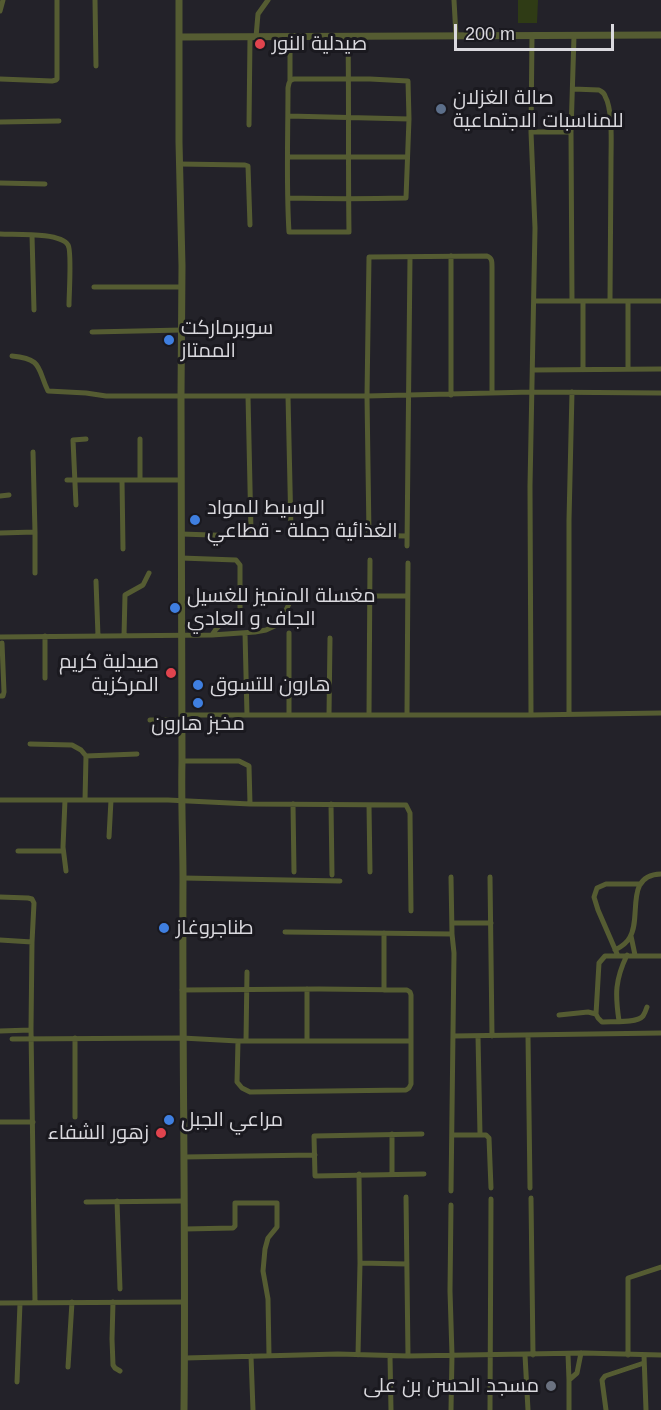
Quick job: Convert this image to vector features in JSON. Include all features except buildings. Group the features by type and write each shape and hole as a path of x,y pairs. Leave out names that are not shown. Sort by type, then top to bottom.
{"street":[{"path":"0,11 3,0"},
{"path":"0,79 56,80 57,0"},
{"path":"95,0 96,66"},
{"path":"179,0 182,287 180,396 184,1410"},
{"path":"249,125 253,37 258,14 268,0"},
{"path":"454,0 456,36"},
{"path":"179,37 661,35"},
{"path":"290,36 289,232 349,232 348,36"},
{"path":"531,715 530,559 535,228 531,132 532,36"},
{"path":"572,301 571,132 574,36"},
{"path":"288,198 406,198 409,119 408,81 290,80"},
{"path":"573,89 601,91 605,94 609,114 610,301"},
{"path":"288,116 409,119"},
{"path":"0,122 59,122"},
{"path":"531,132 571,132"},
{"path":"288,157 407,157"},
{"path":"179,164 248,166 250,225"},
{"path":"0,183 45,184"},
{"path":"0,234 55,237 67,244 69,248 69,305"},
{"path":"32,235 34,310"},
{"path":"451,256 451,395"},
{"path":"369,535 369,257 487,256 492,259 492,393"},
{"path":"407,546 410,257"},
{"path":"94,287 182,287"},
{"path":"534,301 661,301"},
{"path":"583,301 583,369"},
{"path":"628,301 628,369"},
{"path":"92,332 182,330"},
{"path":"12,356 33,361 42,373 48,391 114,396 661,393"},
{"path":"532,370 661,369"},
{"path":"569,714 569,520 572,392"},
{"path":"181,534 242,536 251,532 248,396"},
{"path":"288,396 291,531"},
{"path":"76,505 73,440 86,439"},
{"path":"140,439 141,480"},
{"path":"33,452 35,573"},
{"path":"67,480 181,480"},
{"path":"122,480 123,549"},
{"path":"0,496 9,495"},
{"path":"0,533 35,532"},
{"path":"343,535 407,536"},
{"path":"181,558 236,560 240,565 240,610 234,617 227,619 216,628 212,635"},
{"path":"369,715 370,560"},
{"path":"407,714 408,563"},
{"path":"124,636 125,595 143,585 149,573"},
{"path":"96,581 98,636"},
{"path":"370,597 407,596"},
{"path":"0,696 3,696 4,692 1,640 45,636 182,636 245,633 273,628 279,624 289,604"},
{"path":"245,633 247,715"},
{"path":"289,633 289,715"},
{"path":"45,636 45,678"},
{"path":"329,715 330,638"},
{"path":"150,720 247,715 661,713"},
{"path":"30,744 72,745 81,750 86,756 85,800"},
{"path":"86,756 137,754"},
{"path":"183,761 239,761 245,763 249,766 250,804"},
{"path":"0,800 168,800 250,804 406,805 409,808 411,910"},
{"path":"65,800 63,851 66,871"},
{"path":"110,837 111,800"},
{"path":"293,804 294,872"},
{"path":"331,804 332,875"},
{"path":"369,804 370,872"},
{"path":"18,851 63,851"},
{"path":"635,955 631,936 636,896 645,878 661,874"},
{"path":"451,877 454,953 451,1191"},
{"path":"490,877 492,1036"},
{"path":"183,878 340,881"},
{"path":"620,969 594,897 597,888 606,884 640,884"},
{"path":"0,897 28,898 34,903 32,1038 35,1302"},
{"path":"452,923 490,923"},
{"path":"285,932 452,934"},
{"path":"384,933 384,990"},
{"path":"616,954 631,936"},
{"path":"0,940 32,942"},
{"path":"647,1006 641,1018 633,1021 602,1022 596,1014 599,963 605,956 616,954 661,956"},
{"path":"619,1021 616,1005 617,984 620,969 627,956"},
{"path":"246,1041 247,972"},
{"path":"307,989 307,1040"},
{"path":"182,990 407,990 411,995 411,1084 406,1090 250,1092 237,1082 238,1041"},
{"path":"559,1015 588,1012 596,1014"},
{"path":"0,1031 32,1030"},
{"path":"453,1036 661,1034"},
{"path":"528,1035 530,1188"},
{"path":"478,1036 480,1135"},
{"path":"75,1038 75,1117"},
{"path":"12,1039 182,1038 238,1041 410,1041"},
{"path":"0,1122 33,1122"},
{"path":"392,1134 392,1174"},
{"path":"422,1134 314,1136 315,1176 424,1174"},
{"path":"453,1135 486,1135 489,1138 491,1188"},
{"path":"184,1157 315,1155"},
{"path":"358,1355 359,1174"},
{"path":"406,1197 408,1356"},
{"path":"531,1198 533,1355"},
{"path":"490,1410 491,1199"},
{"path":"86,1202 184,1201"},
{"path":"117,1202 120,1289"},
{"path":"184,1229 233,1228 235,1226 235,1203 277,1203 277,1227 266,1244 263,1271 268,1299 269,1355"},
{"path":"451,1205 451,1410"},
{"path":"360,1263 407,1264"},
{"path":"628,1355 628,1278 661,1267"},
{"path":"68,1367 72,1302"},
{"path":"113,1302 113,1365 120,1371"},
{"path":"0,1303 184,1302"},
{"path":"16,1382 20,1303"},
{"path":"185,1358 269,1355 408,1356 581,1353 661,1355"},
{"path":"569,1380 577,1373 581,1353"},
{"path":"568,1354 569,1410"},
{"path":"525,1355 528,1410"},
{"path":"644,1355 646,1410"},
{"path":"251,1356 253,1410"},
{"path":"390,1356 391,1410"},
{"path":"606,1410 602,1380 605,1376 644,1363"}],"green space":[{"path":"518,0 538,0 537,23 518,23"}],"place":[{"name":"صيدلية النور","path":"260,44"},
{"name":"صالة الغزلان للمناسبات الاجتماعية","path":"441,109"},
{"name":"سوبرماركت الممتاز","path":"169,340"},
{"name":"الوسيط للمواد الغذائية جملة - قطاعي","path":"195,520"},
{"name":"مغسلة المتميز للغسيل الجاف و العادي","path":"175,608"},
{"name":"صيدلية كريم المركزية","path":"171,673"},
{"name":"هارون للتسوق","path":"198,685"},
{"name":"مخبز هارون","path":"198,703"},
{"name":"طناجروغاز","path":"164,928"},
{"name":"مراعي الجبل","path":"169,1120"},
{"name":"زهور الشفاء","path":"161,1133"},
{"name":"مسجد الحسن بن على","path":"551,1386"}]}
